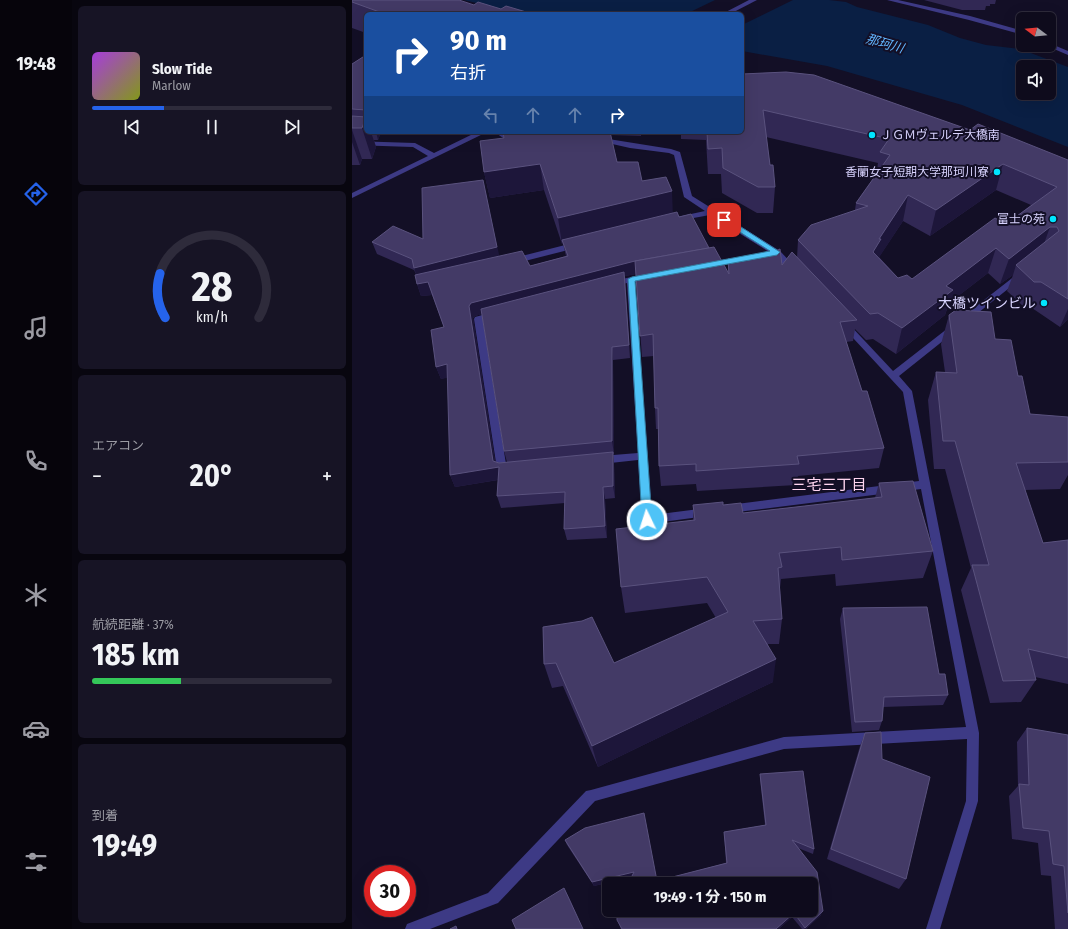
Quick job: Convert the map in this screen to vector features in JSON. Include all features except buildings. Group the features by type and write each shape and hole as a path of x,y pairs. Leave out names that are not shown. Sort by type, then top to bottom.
{"street":[{"path":"729,12 754,0"},
{"path":"890,0 970,18 1016,31"},
{"path":"1056,48 1068,53"},
{"path":"352,196 479,134"},
{"path":"501,134 508,139 530,138"},
{"path":"586,137 671,151 677,154 688,197 777,252 803,281"},
{"path":"352,143 415,145 433,156"},
{"path":"673,221 711,212"},
{"path":"505,263 589,242"},
{"path":"700,267 777,252"},
{"path":"893,376 1026,270"},
{"path":"601,287 632,279 662,274"},
{"path":"632,279 647,520 925,484"},
{"path":"501,313 478,319 502,469 517,468"},
{"path":"840,320 907,391 973,733 972,801 933,929"},
{"path":"588,461 643,456"},
{"path":"412,929 493,898 591,796 784,743 973,733"}],"water":[{"name":"那珂川","path":"464,0 829,0 846,2 857,7 928,25 960,38 986,45 1016,49 1016,52 1028,52 1049,60 1016,60 1016,100 1056,100 1056,62 1068,67 1068,147 962,105 827,66 744,51 744,12 513,12"}],"pier":[{"path":"715,0 793,0 744,24 744,12 690,12"}],"place":[{"name":"ＪＧＭヴェルデ大橋南","path":"872,135"},
{"name":"香蘭女子短期大学那珂川寮","path":"997,172"},
{"name":"富士の苑","path":"1053,219"},
{"name":"大橋ツインビル","path":"1044,303"}],"district":[{"name":"三宅三丁目","path":"829,485"}],"route":[{"path":"647,520 632,279 777,252 724,220"}]}
